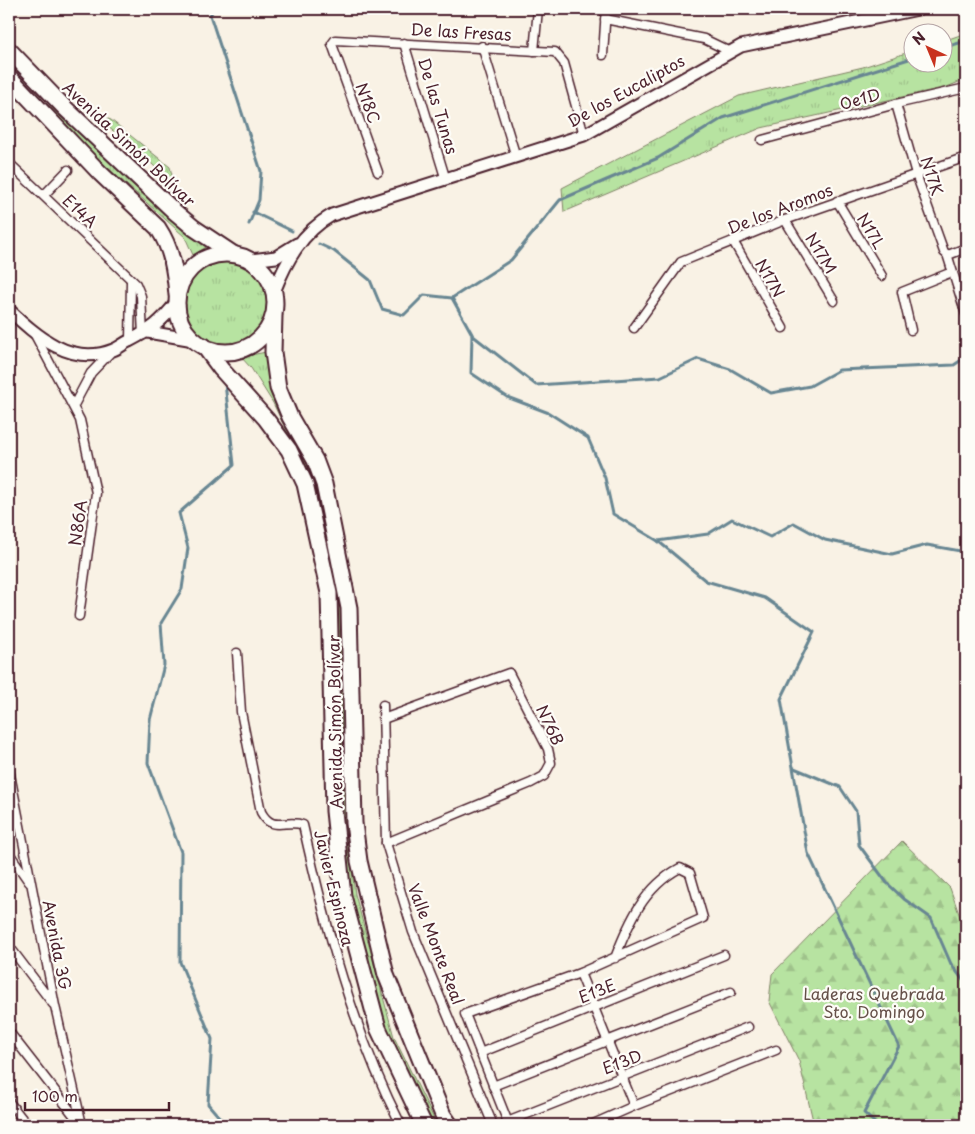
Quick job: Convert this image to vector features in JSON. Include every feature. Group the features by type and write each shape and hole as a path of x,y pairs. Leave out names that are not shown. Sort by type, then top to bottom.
{"highway":[{"name":"Avenida Simón Bolívar","path":"9,50 66,109 175,212 194,228 234,254 251,260 270,279 274,292 274,352 278,388 290,417 315,460 324,484 349,608 354,823 359,861 386,975 439,1106 450,1125"},
{"name":"Avenida Simón Bolívar","path":"9,77 100,173 158,228 165,238 174,264 177,301 181,320 220,369 266,419 289,450 305,484 329,593 334,811 343,896 378,1028 424,1125"},
{"name":"Avenida Simón Bolívar","path":"177,301 182,283 191,270 203,260 218,255 234,254"},
{"path":"199,343 217,351 232,352 246,348 263,334 274,315"}],"street":[{"path":"534,51 538,9"},
{"path":"603,55 606,9"},
{"name":"De los Eucaliptos","path":"274,292 281,273 300,242 312,228 332,215 445,177 584,135 730,51 751,44 918,9"},
{"path":"605,19 704,39 730,51"},
{"name":"De las Fresas","path":"332,44 334,40 552,51 560,55 564,63 584,135"},
{"name":"De las Tunas","path":"404,43 445,177"},
{"name":"N18C","path":"332,44 378,172"},
{"path":"482,46 516,157"},
{"name":"Oe1D","path":"762,140 896,104 966,88"},
{"name":"N17K","path":"896,104 916,174 947,255 966,314"},
{"name":"De los Aromos","path":"634,328 681,262 785,220 966,157"},
{"name":"E14A","path":"9,163 126,272 130,281 136,284 141,296 146,333"},
{"path":"44,195 68,170"},
{"name":"N17L","path":"837,201 882,276"},
{"name":"N17M","path":"785,220 834,301"},
{"name":"N17N","path":"733,241 783,328"},
{"name":"De los Eucaliptos","path":"251,260 276,257 300,242"},
{"path":"947,255 966,248"},
{"path":"911,330 902,292 952,272"},
{"path":"130,281 130,340"},
{"path":"9,310 35,335 73,354 94,354 112,350 146,333 177,301"},
{"path":"146,333 199,343"},
{"name":"N86A","path":"35,335 74,405 80,420 96,493 79,616"},
{"path":"74,405 91,373 112,350"},
{"name":"Javier Espinoza","path":"236,653 241,712 261,812 265,820 271,823 298,823 303,825 316,890 350,1006 381,1082 402,1125"},
{"name":"N76B","path":"383,719 509,672 548,749 551,763 544,776 531,783 386,843"},
{"name":"Valle Monte Real","path":"383,705 386,843 412,932 493,1125"},
{"name":"Avenida 3G","path":"9,769 55,1006 82,1125"},
{"path":"9,854 32,886"},
{"path":"508,1124 465,1014 580,973 615,958 703,918 690,874 680,868 672,872 645,896 631,919 615,958"},
{"path":"9,946 55,1006"},
{"name":"E13E","path":"480,1053 724,955"},
{"path":"580,973 634,1106"},
{"path":"482,1098 495,1090 608,1041 731,992"},
{"name":"E13D","path":"508,1124 622,1076 748,1027"},
{"path":"9,1032 82,1125"},
{"path":"591,1125 776,1050"},
{"path":"475,1082 490,1077"},
{"path":"9,1102 27,1125"}],"green space":[{"path":"966,33 966,79 947,87 761,128 564,212 562,188 739,96 863,67 902,54 902,72 952,72 952,38"},
{"path":"9,65 82,136 161,201 215,242 193,255 185,237 51,117 9,74"},
{"path":"88,111 111,120 170,167 171,183 142,154"},
{"path":"228,258 245,262 259,271 268,285 272,302 268,319 259,333 245,342 228,346 211,342 197,333 188,319 184,302 188,285 197,271 211,262"},
{"path":"266,352 277,375 290,430 305,459 323,508 344,607 343,774 347,832 355,894 394,1037 437,1125 431,1125 378,1012 349,896 338,809 339,607 326,541 317,508 295,449 273,403 251,368 241,357"},
{"name":"Laderas Quebrada Sto. Domingo","path":"902,841 950,888 966,934 966,1125 814,1125 799,1061 769,1001 772,974"}],"waterway":[{"path":"214,9 210,15 261,171 259,200 249,224"},
{"path":"952,45 966,41"},
{"path":"452,298 511,260 560,200 658,158 723,118 902,61"},
{"path":"253,212 292,231"},
{"path":"319,244 334,251 370,280 382,309 404,315 424,295 452,298 472,334 471,373 507,397 549,413 588,438 605,478 613,514 658,541 706,581 765,598 814,632 781,699 808,853 899,1046 864,1113 877,1125"},
{"path":"472,335 536,385 660,377 698,359 730,369 771,393 810,386 839,370 954,365 966,357"},
{"path":"225,383 234,465 179,513 188,548 182,589 161,623 164,665 150,720 148,763 181,852 180,962 212,1039 208,1104 226,1125"},
{"path":"658,541 708,534 732,519 770,537 794,523 825,540 892,554 927,545 966,552"},
{"path":"794,768 840,787 856,811 859,845 887,883 904,899 931,918 951,964 966,984"}]}
